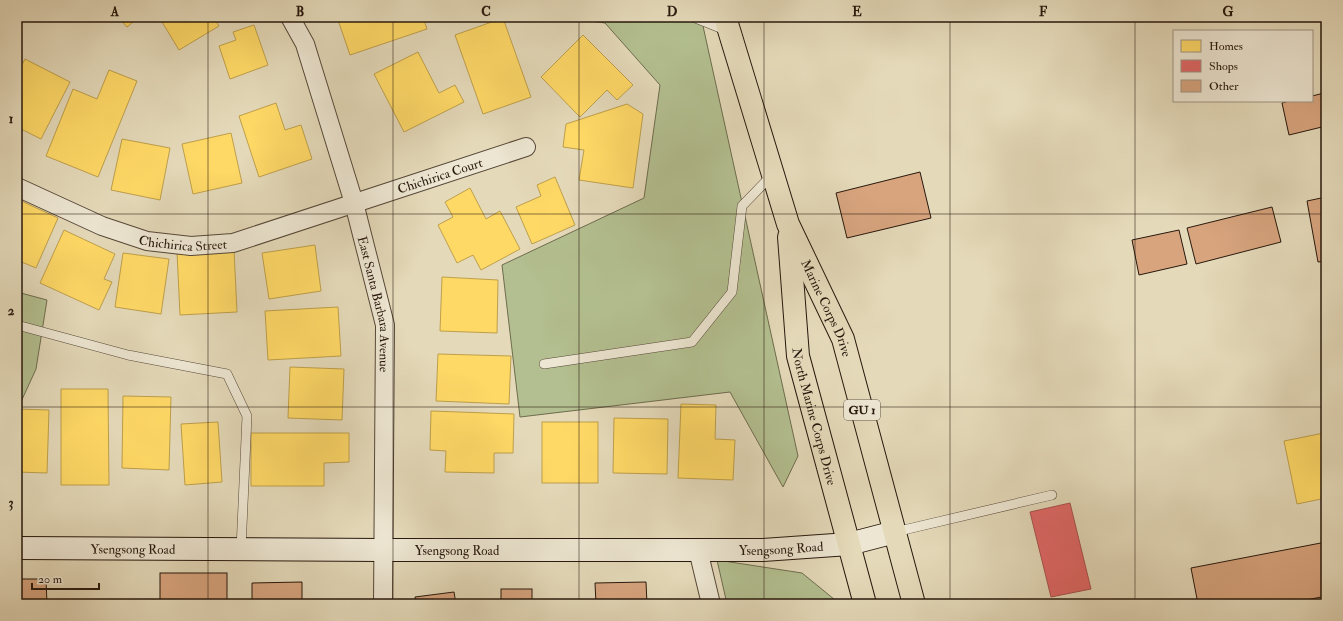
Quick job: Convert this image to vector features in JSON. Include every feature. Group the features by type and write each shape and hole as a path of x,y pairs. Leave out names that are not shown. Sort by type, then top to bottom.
{"main road":[{"name":"Marine Corps Drive","path":"727,24 788,224 843,339 914,604"},
{"name":"North Marine Corps Drive","path":"788,224 798,356 865,604"},
{"name":"Ysengsong Road","path":"17,548 762,550 849,544 895,532"}],"street":[{"name":"East Santa Barbara Avenue","path":"290,17 305,44 354,203 385,324 383,604"},
{"name":"Chichirica Court","path":"354,203 526,147"},
{"name":"Chichirica Street","path":"17,187 102,226 147,241 191,246 233,243 354,203"},
{"path":"698,550 711,604"}],"lane":[{"path":"692,17 727,24"},
{"path":"544,364 692,342 732,292 742,206 773,174"},
{"path":"17,325 128,354 227,374 247,416 241,549"},
{"path":"895,532 1052,495"}],"green space":[{"path":"562,17 700,17 798,456 783,487 730,392 520,417 502,265 644,198 660,85 605,23"},
{"path":"17,292 47,300 36,369 20,404 17,404"},
{"path":"717,560 802,573 840,604 727,604"}],"building: Homes":[{"path":"118,17 139,17 127,27"},
{"path":"159,17 213,17 219,26 179,50"},
{"path":"337,17 423,17 427,29 350,55"},
{"path":"503,18 531,97 483,114 455,35"},
{"path":"254,25 268,65 230,79 219,46 236,40 233,32"},
{"path":"583,35 633,85 617,100 607,90 580,117 541,77"},
{"path":"418,52 439,93 455,85 464,102 404,132 374,74"},
{"path":"25,59 70,82 41,139 17,127 17,74"},
{"path":"109,70 137,81 98,177 46,156 73,89 97,99"},
{"path":"276,103 285,130 301,125 312,159 259,177 239,116"},
{"path":"627,104 643,114 633,188 579,180 584,150 563,147 566,124"},
{"path":"231,133 242,183 193,194 182,144"},
{"path":"122,139 170,148 160,200 111,190"},
{"path":"555,177 575,225 532,244 516,207 541,196 537,185"},
{"path":"470,188 486,219 500,211 520,249 481,270 473,255 457,263 438,225 453,217 445,202"},
{"path":"17,199 58,218 36,268 17,260"},
{"path":"64,230 115,254 104,279 112,282 99,310 40,283"},
{"path":"315,245 321,291 269,299 262,253"},
{"path":"234,250 237,312 180,315 177,252"},
{"path":"123,253 169,259 161,314 115,307"},
{"path":"442,277 498,280 497,333 440,331"},
{"path":"338,307 341,356 268,360 265,311"},
{"path":"438,354 511,356 509,404 436,401"},
{"path":"290,367 344,369 342,420 288,418"},
{"path":"61,389 108,389 109,485 61,485"},
{"path":"123,396 171,397 169,470 122,468"},
{"path":"681,404 716,405 715,439 735,440 733,480 678,478"},
{"path":"17,409 49,410 47,473 17,472"},
{"path":"431,411 514,414 513,453 494,453 494,473 445,472 446,451 430,450"},
{"path":"614,418 668,419 667,474 613,473"},
{"path":"218,422 222,482 185,485 181,424"},
{"path":"542,422 598,422 598,483 542,483"},
{"path":"251,433 349,433 349,462 324,463 324,486 251,486"},
{"path":"1324,433 1326,441 1326,498 1297,504 1284,441"}],"building: Shops":[{"path":"1070,503 1091,589 1051,597 1030,512"}],"building: Other":[{"path":"1324,93 1326,104 1326,126 1289,135 1282,103 1313,102 1313,96"},
{"path":"920,172 931,218 847,238 836,193"},
{"path":"1326,197 1326,261 1318,262 1307,201"},
{"path":"1272,207 1281,242 1196,264 1187,228"},
{"path":"1179,230 1187,264 1139,275 1132,240"},
{"path":"1326,542 1326,596 1287,604 1198,604 1191,568"},
{"path":"160,573 227,573 227,604 160,604"},
{"path":"17,579 46,579 47,604 17,604"},
{"path":"302,582 302,604 252,604 252,583"},
{"path":"646,582 647,604 596,604 595,583"},
{"path":"501,589 532,589 532,604 501,604"},
{"path":"454,592 456,604 416,604 415,597"}]}
